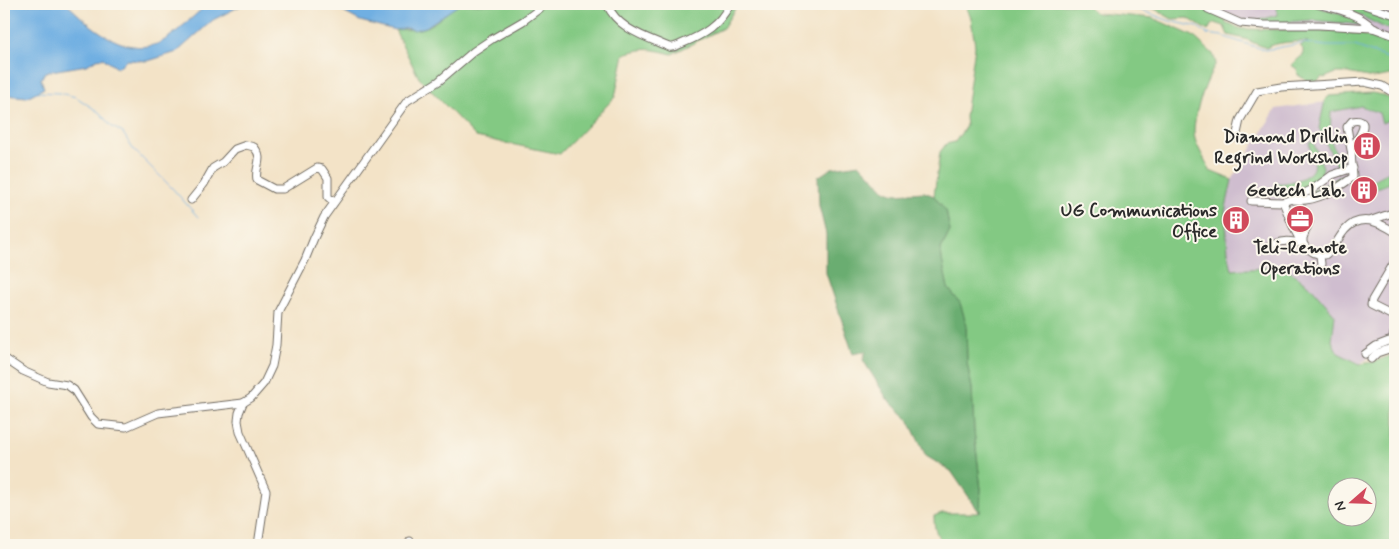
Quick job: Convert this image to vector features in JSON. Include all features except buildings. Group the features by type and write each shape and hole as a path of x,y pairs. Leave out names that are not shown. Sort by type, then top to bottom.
{"street":[{"path":"4,358 23,371 48,382 67,385 74,390 91,417 98,424 126,427 158,414 243,403 255,394 264,383 272,366 276,346 278,312 305,260 324,217 407,101 439,80 480,47 523,21 546,4"},
{"path":"607,4 615,19 631,30 660,44 674,48 696,39 714,26 724,16 730,4"},
{"path":"1204,4 1208,9 1240,23 1264,25 1319,24 1374,28 1395,36"},
{"path":"1317,4 1332,5 1359,17 1374,28"},
{"path":"1361,4 1395,15"},
{"path":"1236,138 1240,120 1257,91 1281,87 1364,82 1382,86 1395,94"},
{"path":"191,200 204,184 213,168 223,162 235,149 246,145 254,146 259,152 260,160 256,174 257,180 274,189 283,189 316,168 322,169 328,178 328,197 334,202"},
{"path":"1251,201 1283,202 1311,199 1335,190 1353,177 1351,150"},
{"path":"1292,200 1332,175 1353,168"},
{"path":"1283,202 1302,244 1312,253 1320,255 1328,254 1346,229 1358,222 1372,220 1395,212"},
{"path":"1372,220 1395,232"},
{"path":"1302,244 1309,222"},
{"path":"1268,247 1280,241 1289,240 1302,244"},
{"path":"1319,270 1321,264 1320,255"},
{"path":"1395,261 1371,305 1395,317"},
{"path":"1368,356 1369,349 1390,342"},
{"path":"243,403 238,421 240,432 266,490 259,545"}],"shaded area":[{"path":"1202,4 1395,4 1395,40 1348,29 1248,25"},
{"path":"1354,98 1395,112 1395,339 1360,364 1338,353 1332,342 1335,315 1284,267 1232,270 1228,252 1225,212 1232,180 1276,109"}],"green space":[{"path":"460,4 738,4 723,28 672,54 638,50 624,54 615,97 560,154 476,137 419,78 395,30 427,27"},
{"path":"965,4 1085,4 1096,13 1153,18 1193,36 1213,54 1216,63 1200,100 1194,131 1196,143 1210,171 1232,180 1225,212 1228,252 1232,270 1284,267 1311,287 1335,315 1332,341 1338,353 1360,364 1373,362 1395,354 1395,545 944,545 936,531 934,516 942,513 979,513 981,489 974,431 972,388 967,363 966,323 960,303 948,288 941,249 950,231 946,211 934,196 940,152 946,144 955,142 966,126 965,117 975,46 971,18"},
{"path":"1137,4 1198,4 1227,21 1225,23 1242,29 1341,31 1395,41 1395,77 1391,75 1373,78 1336,73 1311,83 1298,75 1297,69 1291,65 1303,55 1303,49 1300,46 1308,42 1286,42 1266,48 1245,39 1228,35 1224,26 1215,23 1211,25 1208,31 1188,18 1172,19 1153,8 1148,9"},
{"path":"1277,4 1309,4 1360,21 1363,25 1312,20 1260,24 1260,20 1277,15"},
{"path":"1344,4 1356,4 1395,19 1395,31 1349,10 1344,7"},
{"path":"1372,93 1383,95 1395,102 1395,117 1382,123 1379,113 1361,106 1331,112 1330,138 1340,165 1345,164 1343,167 1338,168 1319,128 1325,100 1329,96"},
{"path":"1309,142 1313,142 1323,167 1321,177 1298,190 1285,192 1279,190 1275,183 1300,179 1307,176 1313,169 1314,165"},
{"path":"860,164 886,191 896,194 924,192 934,196 946,211 950,231 941,249 942,260 948,288 960,303 966,323 967,363 972,388 974,431 981,489 980,513 951,471 926,456 908,419 888,400 863,360 866,351 853,354 826,273 826,234 819,206 818,177 832,168"},
{"path":"1388,172 1390,183 1369,191 1367,183"},
{"path":"1343,175 1348,175 1340,183 1328,190 1314,195 1302,196"}],"water":[{"path":"4,4 67,4 85,21 107,36 131,46 144,47 157,44 169,37 208,4 244,4 213,20 177,52 148,61 127,60 117,68 103,58 87,65 45,72 41,79 44,88 27,97 4,95"},
{"path":"335,4 363,4 363,6 386,13 397,12 408,4 460,4 426,27 414,30 407,28 395,30 360,21 345,13"}],"waterway":[{"path":"1124,4 1170,21 1198,27 1207,34 1222,36 1265,50 1304,43 1326,46 1355,46 1395,61"},
{"path":"36,92 60,93 76,97 100,113 111,126 123,133 133,149 198,217"}],"place":[{"name":"Diamond Drillin Regrind Workshop","path":"1367,146"},
{"name":"Geotech Lab.","path":"1364,190"},
{"name":"Teli-Remote Operations","path":"1300,219"},
{"name":"UG Communications Office","path":"1236,220"}]}
